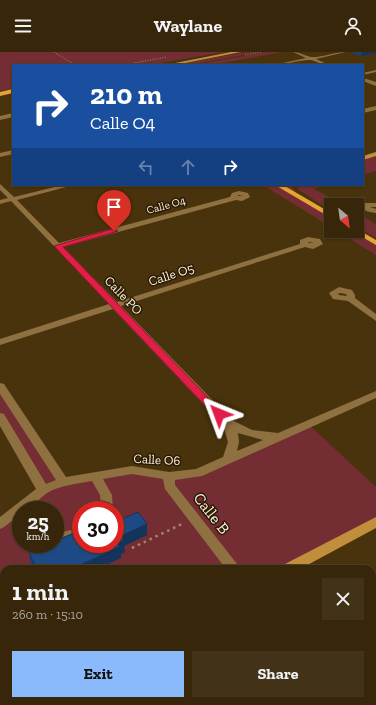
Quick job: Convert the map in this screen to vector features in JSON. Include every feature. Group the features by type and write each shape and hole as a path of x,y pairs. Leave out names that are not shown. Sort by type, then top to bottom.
{"main road":[{"path":"173,64 239,52"},
{"path":"0,95 12,92"},
{"path":"364,154 376,150"},
{"path":"364,158 376,154"},
{"path":"280,186 324,212"},
{"path":"292,186 297,195"},
{"path":"364,236 376,243"},
{"path":"295,565 376,522"}],"street":[{"path":"295,52 326,64"},
{"path":"281,64 344,52"},
{"path":"364,74 376,72"},
{"path":"364,79 376,84"},
{"path":"364,111 376,108"},
{"path":"0,118 12,115"},
{"path":"0,155 12,152"},
{"name":"Calle PO","path":"0,186 228,424 234,436 233,449 227,460"},
{"path":"0,202 66,186"},
{"name":"Calle O4","path":"58,246 234,198"},
{"path":"376,205 368,205 365,207 376,211"},
{"name":"Calle O5","path":"0,342 305,245"},
{"path":"349,298 376,318"},
{"path":"0,386 63,482"},
{"name":"Calle O6","path":"32,501 43,490 63,482 95,476 132,470 169,476 198,473 376,394"},
{"path":"0,417 43,490"},
{"name":"Calle PO","path":"228,424 245,433 262,437 282,436"},
{"path":"95,476 106,495 106,501"},
{"name":"Calle B","path":"169,476 169,486 231,565"},
{"name":"Calle O6","path":"0,524 12,517"}],"path":[{"path":"54,52 73,64"},
{"path":"129,64 168,57"},
{"path":"132,548 194,519"}],"shaded area":[{"path":"0,52 224,52 155,64 12,64 12,89 0,91"},
{"path":"246,52 260,52 194,64 180,64"},
{"path":"265,52 283,52 217,64 199,64"},
{"path":"376,156 376,171 364,175 364,159"},
{"path":"265,186 292,186 297,195 324,212 324,223"},
{"path":"297,186 323,186 314,189 330,198 324,198 324,206 299,190"},
{"path":"364,217 376,224 376,238 364,231"},
{"path":"364,236 376,243 376,255 348,238 364,238"},
{"path":"0,386 63,482 109,474 151,472 198,473 308,424 376,487 376,522 295,565 0,565 0,524 12,515 12,553 64,553 64,501 29,501 43,490 0,417"}],"building":[{"path":"138,512 147,524 124,535 124,518"},
{"path":"72,534 72,553 107,553 80,565 35,565 29,553 64,553 64,537"}],"route":[{"path":"114,231 58,246 219,414"}]}
